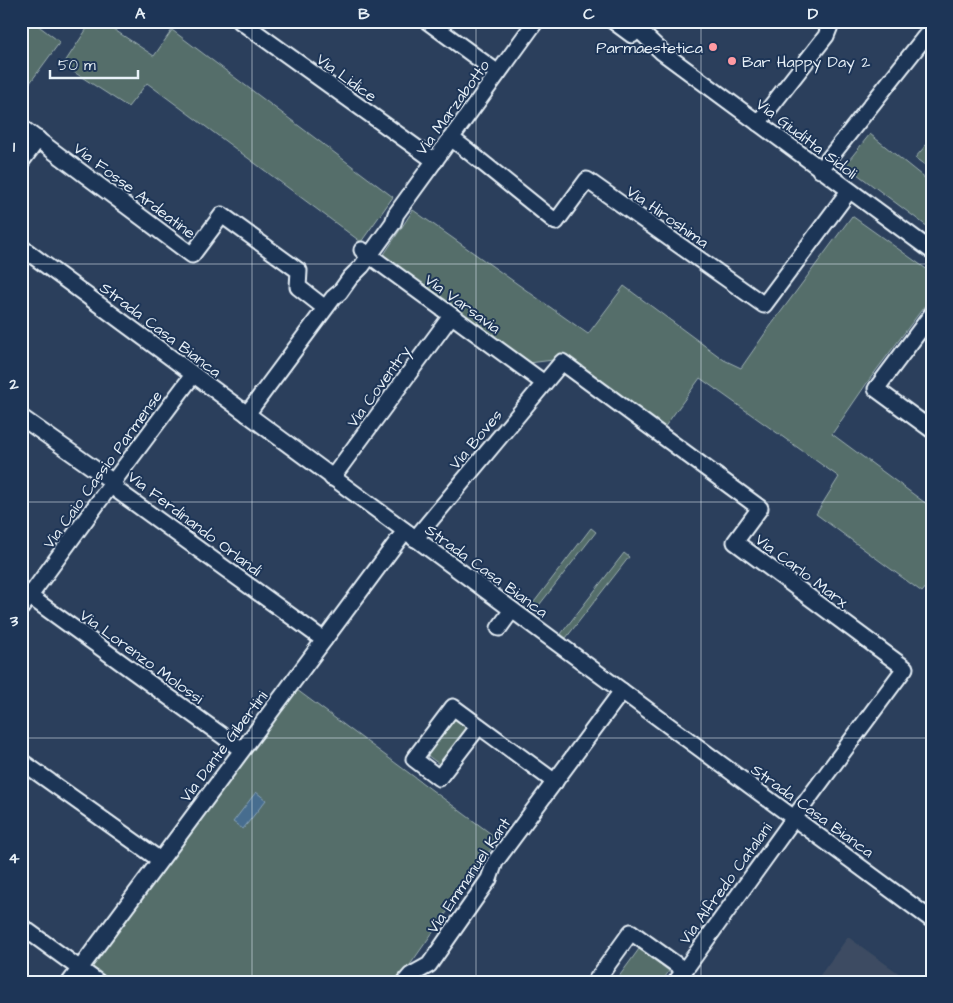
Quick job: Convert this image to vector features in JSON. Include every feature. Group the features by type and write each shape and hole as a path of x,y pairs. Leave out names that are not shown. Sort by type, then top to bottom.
{"street":[{"name":"Via Lidice","path":"240,21 434,161"},
{"path":"428,21 498,73"},
{"name":"Via Marzabotto","path":"246,414 328,303 340,292 366,253 393,224 396,214 536,21"},
{"name":"Via Giuditta Sidoli","path":"613,21 636,38 662,52"},
{"name":"Via Giuditta Sidoli","path":"626,21 662,52 932,251"},
{"path":"758,123 826,36 832,21"},
{"path":"820,170 932,28"},
{"name":"Via Fosse Ardeatine","path":"21,127 192,255 222,215 299,271 298,287 328,303"},
{"name":"Via Hiroshima","path":"451,138 556,222 587,180 764,305 850,191"},
{"path":"21,162 38,139"},
{"name":"Strada Casa Bianca","path":"21,247 932,920"},
{"name":"Via Varsavia","path":"366,253 544,384"},
{"path":"932,314 876,389 932,430"},
{"name":"Via Coventry","path":"332,478 451,316"},
{"name":"Via Boves","path":"410,535 562,362"},
{"name":"Via Carlo Marx","path":"562,362 760,508 735,542 905,668 794,818"},
{"name":"Via Caio Cassio Parmense","path":"24,598 193,375"},
{"name":"Via Ferdinando Orlandi","path":"21,417 112,482 118,491 324,640"},
{"name":"Via Dante Gibertini","path":"70,982 324,640 410,535"},
{"name":"Via Lorenzo Molossi","path":"24,598 242,750"},
{"path":"499,628 512,610"},
{"name":"Via Emmanuel Kant","path":"405,982 411,975 428,965 489,879 495,862 622,691"},
{"path":"478,726 439,778 414,759 453,707 554,782"},
{"path":"21,761 160,860"},
{"name":"Via Alfredo Catalani","path":"595,982 631,932 680,976 794,818"},
{"path":"21,926 98,982"}],"shaded area":[{"path":"256,792 266,800 243,829 233,822"},
{"path":"848,937 911,982 815,982"}],"green space":[{"path":"21,21 32,21 60,42 21,95"},
{"path":"92,21 101,21 154,56 172,30 393,197 361,242 147,83 128,107 63,65"},
{"path":"870,134 932,184 932,230 845,165"},
{"path":"932,138 932,170 915,158"},
{"path":"413,210 588,334 624,286 724,360 741,368 852,216 932,273 932,296 869,380 832,434 932,508 932,580 922,592 816,514 839,477 700,378 661,432 561,359 529,363 383,256"},
{"path":"591,528 596,532 533,613 528,610"},
{"path":"624,553 629,557 566,638 561,634"},
{"path":"297,690 498,839 398,982 112,982 90,966"},
{"path":"455,717 468,726 439,764 427,755"},
{"path":"639,949 669,971 662,982 615,982"}],"place":[{"name":"Parmaestetica","path":"713,47"},
{"name":"Bar Happy Day 2","path":"732,61"}]}
